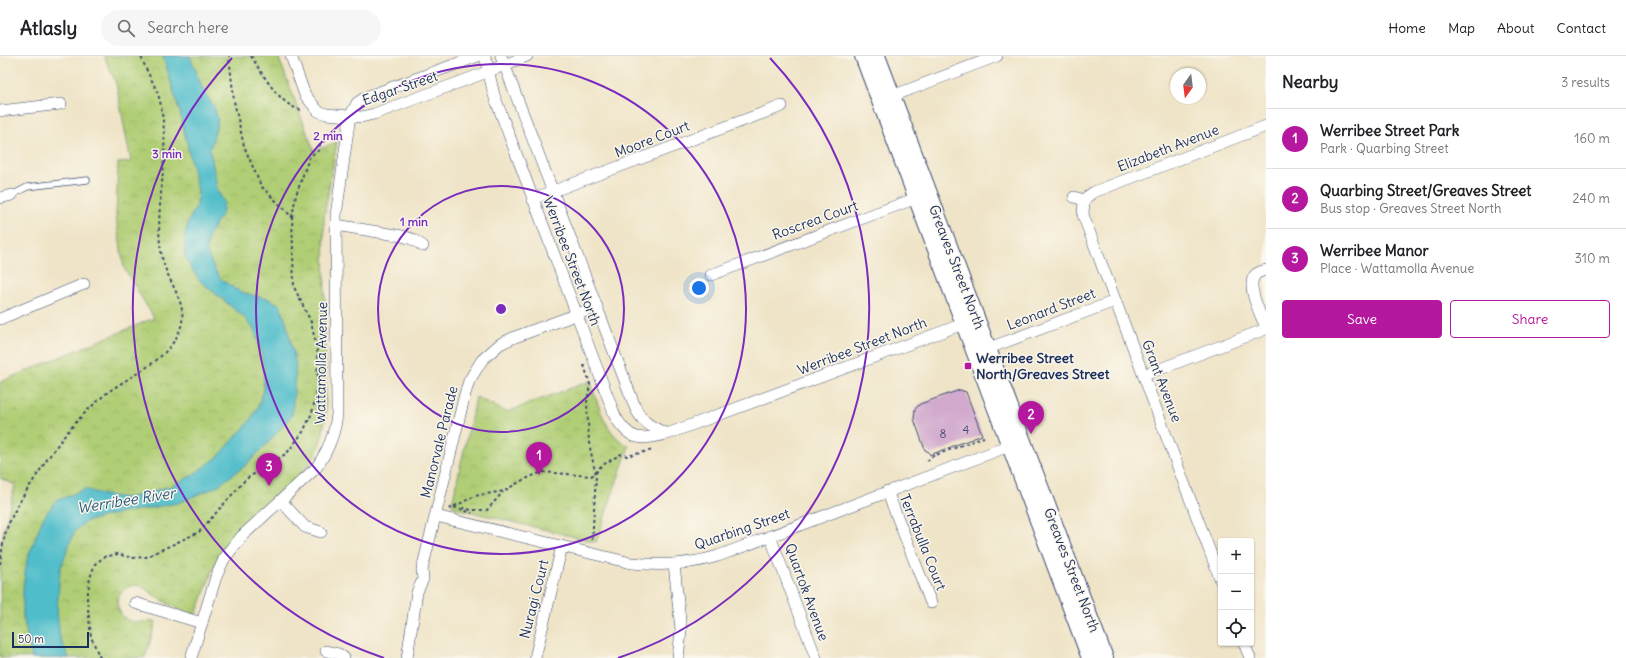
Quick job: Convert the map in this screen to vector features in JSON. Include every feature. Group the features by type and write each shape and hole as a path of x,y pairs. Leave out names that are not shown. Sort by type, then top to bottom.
{"street":[{"path":"291,56 305,95 318,111 326,114 350,116"},
{"name":"Edgar Street","path":"478,56 366,97 357,103 350,116 361,117 374,114 488,72 503,60 526,56"},
{"name":"Werribee Street North","path":"484,56 494,95 532,200 615,416 622,427 634,436 645,439 667,434 970,321"},
{"name":"Greaves Street North","path":"863,56 886,98 1017,443 1105,658"},
{"name":"Greaves Street North","path":"877,56 886,98"},
{"path":"886,98 997,56"},
{"name":"Werribee Street North","path":"503,60 640,417 650,426 667,434"},
{"path":"0,111 61,104"},
{"name":"Moore Court","path":"532,200 782,106"},
{"name":"Wattamolla Avenue","path":"191,658 216,577 224,560 242,536 316,468 325,455 336,426 338,414 336,215 350,116"},
{"name":"Elizabeth Avenue","path":"1079,199 1266,126"},
{"path":"0,198 12,196"},
{"name":"Roscrea Court","path":"711,275 923,196"},
{"name":"Grant Avenue","path":"1079,199 1083,215 1218,574"},
{"path":"336,225 402,236 412,239 423,246"},
{"path":"1144,375 1266,329 1248,278 1266,270"},
{"path":"0,319 84,284"},
{"name":"Leonard Street","path":"982,351 1115,301"},
{"name":"Manorvale Parade","path":"407,658 418,589 423,579 422,570 465,394 475,369 482,360 500,344 597,307"},
{"name":"Greaves Street North","path":"1017,443 1090,658"},
{"name":"Quarbing Street","path":"436,516 595,555 645,564 674,564 703,560 1017,443"},
{"name":"Terrabulla Court","path":"887,491 932,603"},
{"path":"281,501 305,527 321,532"},
{"name":"Quartok Avenue","path":"770,536 816,658"},
{"name":"Nuragi Court","path":"535,658 562,546"},
{"path":"674,564 681,630 678,658"},
{"path":"135,604 202,623"},
{"path":"1245,646 1250,658"},
{"path":"326,651 338,654 344,658"}],"lane":[{"path":"12,196 27,187 87,180"}],"path":[{"path":"0,564 7,530 16,507 59,441 82,416 107,393 156,360 172,345 181,324 182,311 180,300 165,269 159,237 164,146 163,122 158,95 140,56"},
{"path":"229,56 234,101 244,146 261,186 292,218"},
{"path":"251,56 269,83 291,106 300,110 318,111"},
{"path":"100,658 91,637 87,599 90,578 95,564 104,557 118,554 132,558 146,557 199,532 246,479 287,453 303,432 312,413 318,386 317,349 311,322 294,287 292,218 296,195 309,158 319,150 319,146 350,116"},
{"path":"593,356 582,360 590,384 587,402 588,443 595,467 592,543 598,545 595,555"},
{"path":"927,461 933,456 984,437"},
{"path":"454,506 472,510 487,510 504,491 523,480 542,472 583,476 595,474 602,466 621,454 627,456 653,450"},
{"path":"436,516 475,496 504,491"}],"green space":[{"path":"104,56 278,56 314,151 337,142 324,217 326,410 324,428 316,454 299,476 241,529 229,543 213,569 196,614 190,614 178,609 157,598 147,589 138,585 129,587 121,592 117,602 121,614 127,620 138,622 156,622 145,658 0,658 0,547 15,485 0,478 0,382 154,318 124,268 116,217 118,163 131,162 116,83"},
{"path":"590,381 608,426 621,441 629,446 596,542 455,508 452,503 476,397 507,412"}],"water":[{"name":"Werribee River","path":"163,56 190,56 203,90 214,107 218,120 210,150 218,192 224,202 222,214 209,234 206,251 220,278 233,288 247,294 269,299 280,305 286,321 296,365 292,415 269,442 246,465 216,487 178,503 106,516 85,522 74,532 60,570 57,611 60,638 69,658 32,658 23,616 23,588 27,560 43,518 56,501 85,489 104,495 127,498 172,486 191,476 218,457 250,421 258,407 264,388 263,364 260,346 254,330 244,317 200,281 190,267 185,255 185,234 189,220 197,205 198,192 180,113"}],"building":[{"path":"960,390 966,392 982,435 930,455 929,452 925,450 914,419 915,409 920,404"}],"place":[{"name":"Werribee Street North/Greaves Street","path":"968,366"},
{"name":"Quarbing Street/Greaves Street","path":"1031,434"},
{"name":"Werribee Street Park","path":"539,475"},
{"name":"Werribee Manor","path":"269,486"}]}
